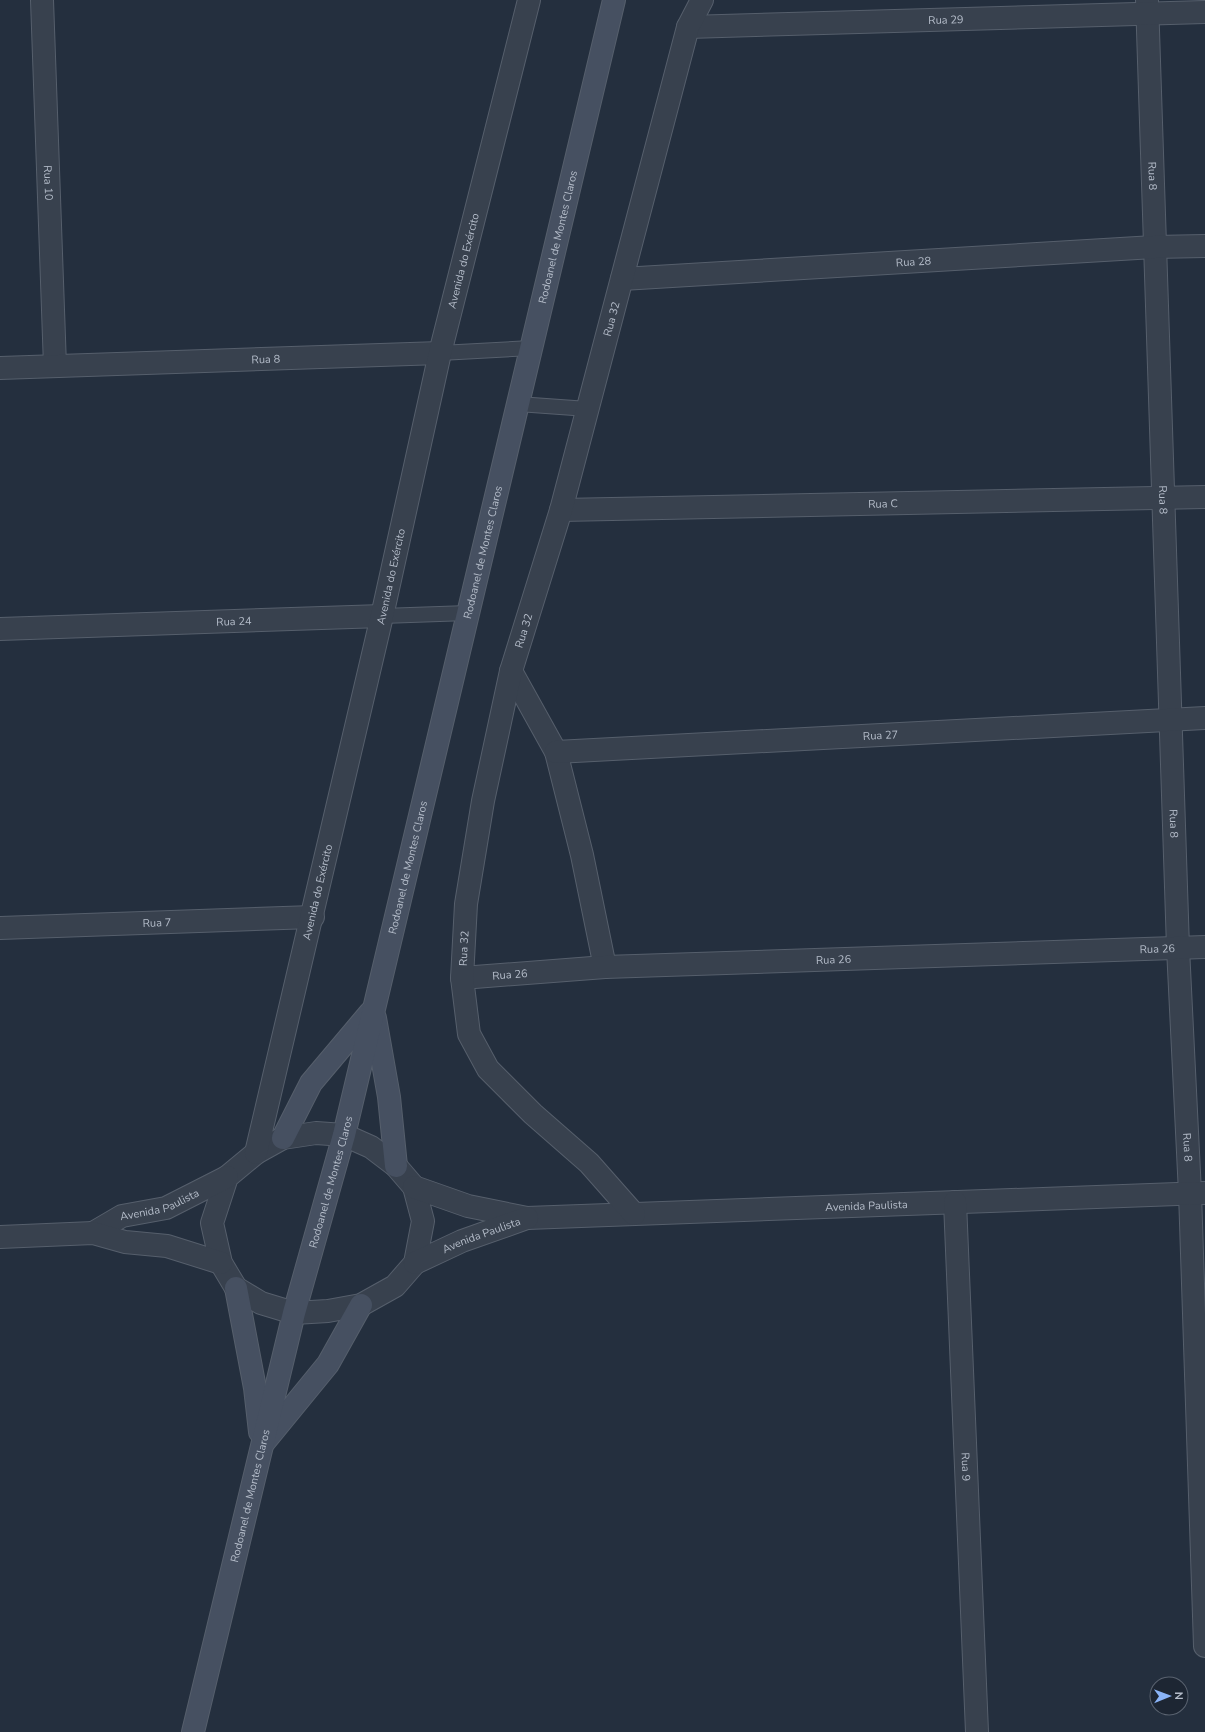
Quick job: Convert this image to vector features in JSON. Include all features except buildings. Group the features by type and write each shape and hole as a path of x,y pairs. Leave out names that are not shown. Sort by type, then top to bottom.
{"main road":[{"name":"Rodoanel de Montes Claros","path":"193,1732 294,1313 344,1135 614,0"},
{"path":"283,1138 311,1083 374,1009"},
{"path":"374,1009 389,1097 396,1166"},
{"path":"236,1288 255,1388 261,1445"},
{"path":"261,1445 328,1364 361,1305"}],"street":[{"name":"Rua 10","path":"42,0 55,366"},
{"name":"Avenida do Exército","path":"256,1153 313,917 440,353 529,0"},
{"name":"Rua 32","path":"634,1214 589,1163 533,1114 488,1069 469,1034 462,978 469,890 483,801 511,671 561,510 688,27 702,0"},
{"name":"Rua 8","path":"1147,7 1154,247 1172,720 1178,948 1197,1193 1205,1646"},
{"name":"Rua 29","path":"688,27 1147,7 1205,12"},
{"name":"Rua 28","path":"622,279 1154,247 1205,246"},
{"name":"Rua 8","path":"0,368 440,353"},
{"name":"Rua C","path":"561,510 1205,497"},
{"name":"Rua 24","path":"0,629 382,616"},
{"path":"511,671 556,752 582,855 605,967"},
{"name":"Rua 27","path":"556,752 1205,718"},
{"name":"Rua 7","path":"0,928 313,917"},
{"name":"Rua 26","path":"462,978 605,967 1205,947"},
{"path":"227,1176 212,1223 221,1263 236,1288 261,1303 294,1313 328,1311 361,1305 395,1286 415,1263 423,1221 414,1187 396,1166 371,1147 344,1135 316,1133 283,1138"},
{"name":"Avenida Paulista","path":"93,1233 122,1216 166,1208 227,1176 256,1153 283,1138"},
{"name":"Avenida Paulista","path":"414,1187 468,1206 527,1218 1197,1193"},
{"name":"Rua 9","path":"955,1202 977,1732"},
{"name":"Avenida Paulista","path":"415,1263 462,1241 527,1218"},
{"name":"Avenida Paulista","path":"0,1237 93,1233 125,1242 168,1246 221,1263"}],"lane":[{"name":"Rua 8","path":"440,353 531,348"},
{"path":"518,404 588,409"},
{"name":"Rua 24","path":"382,616 468,613"}]}
